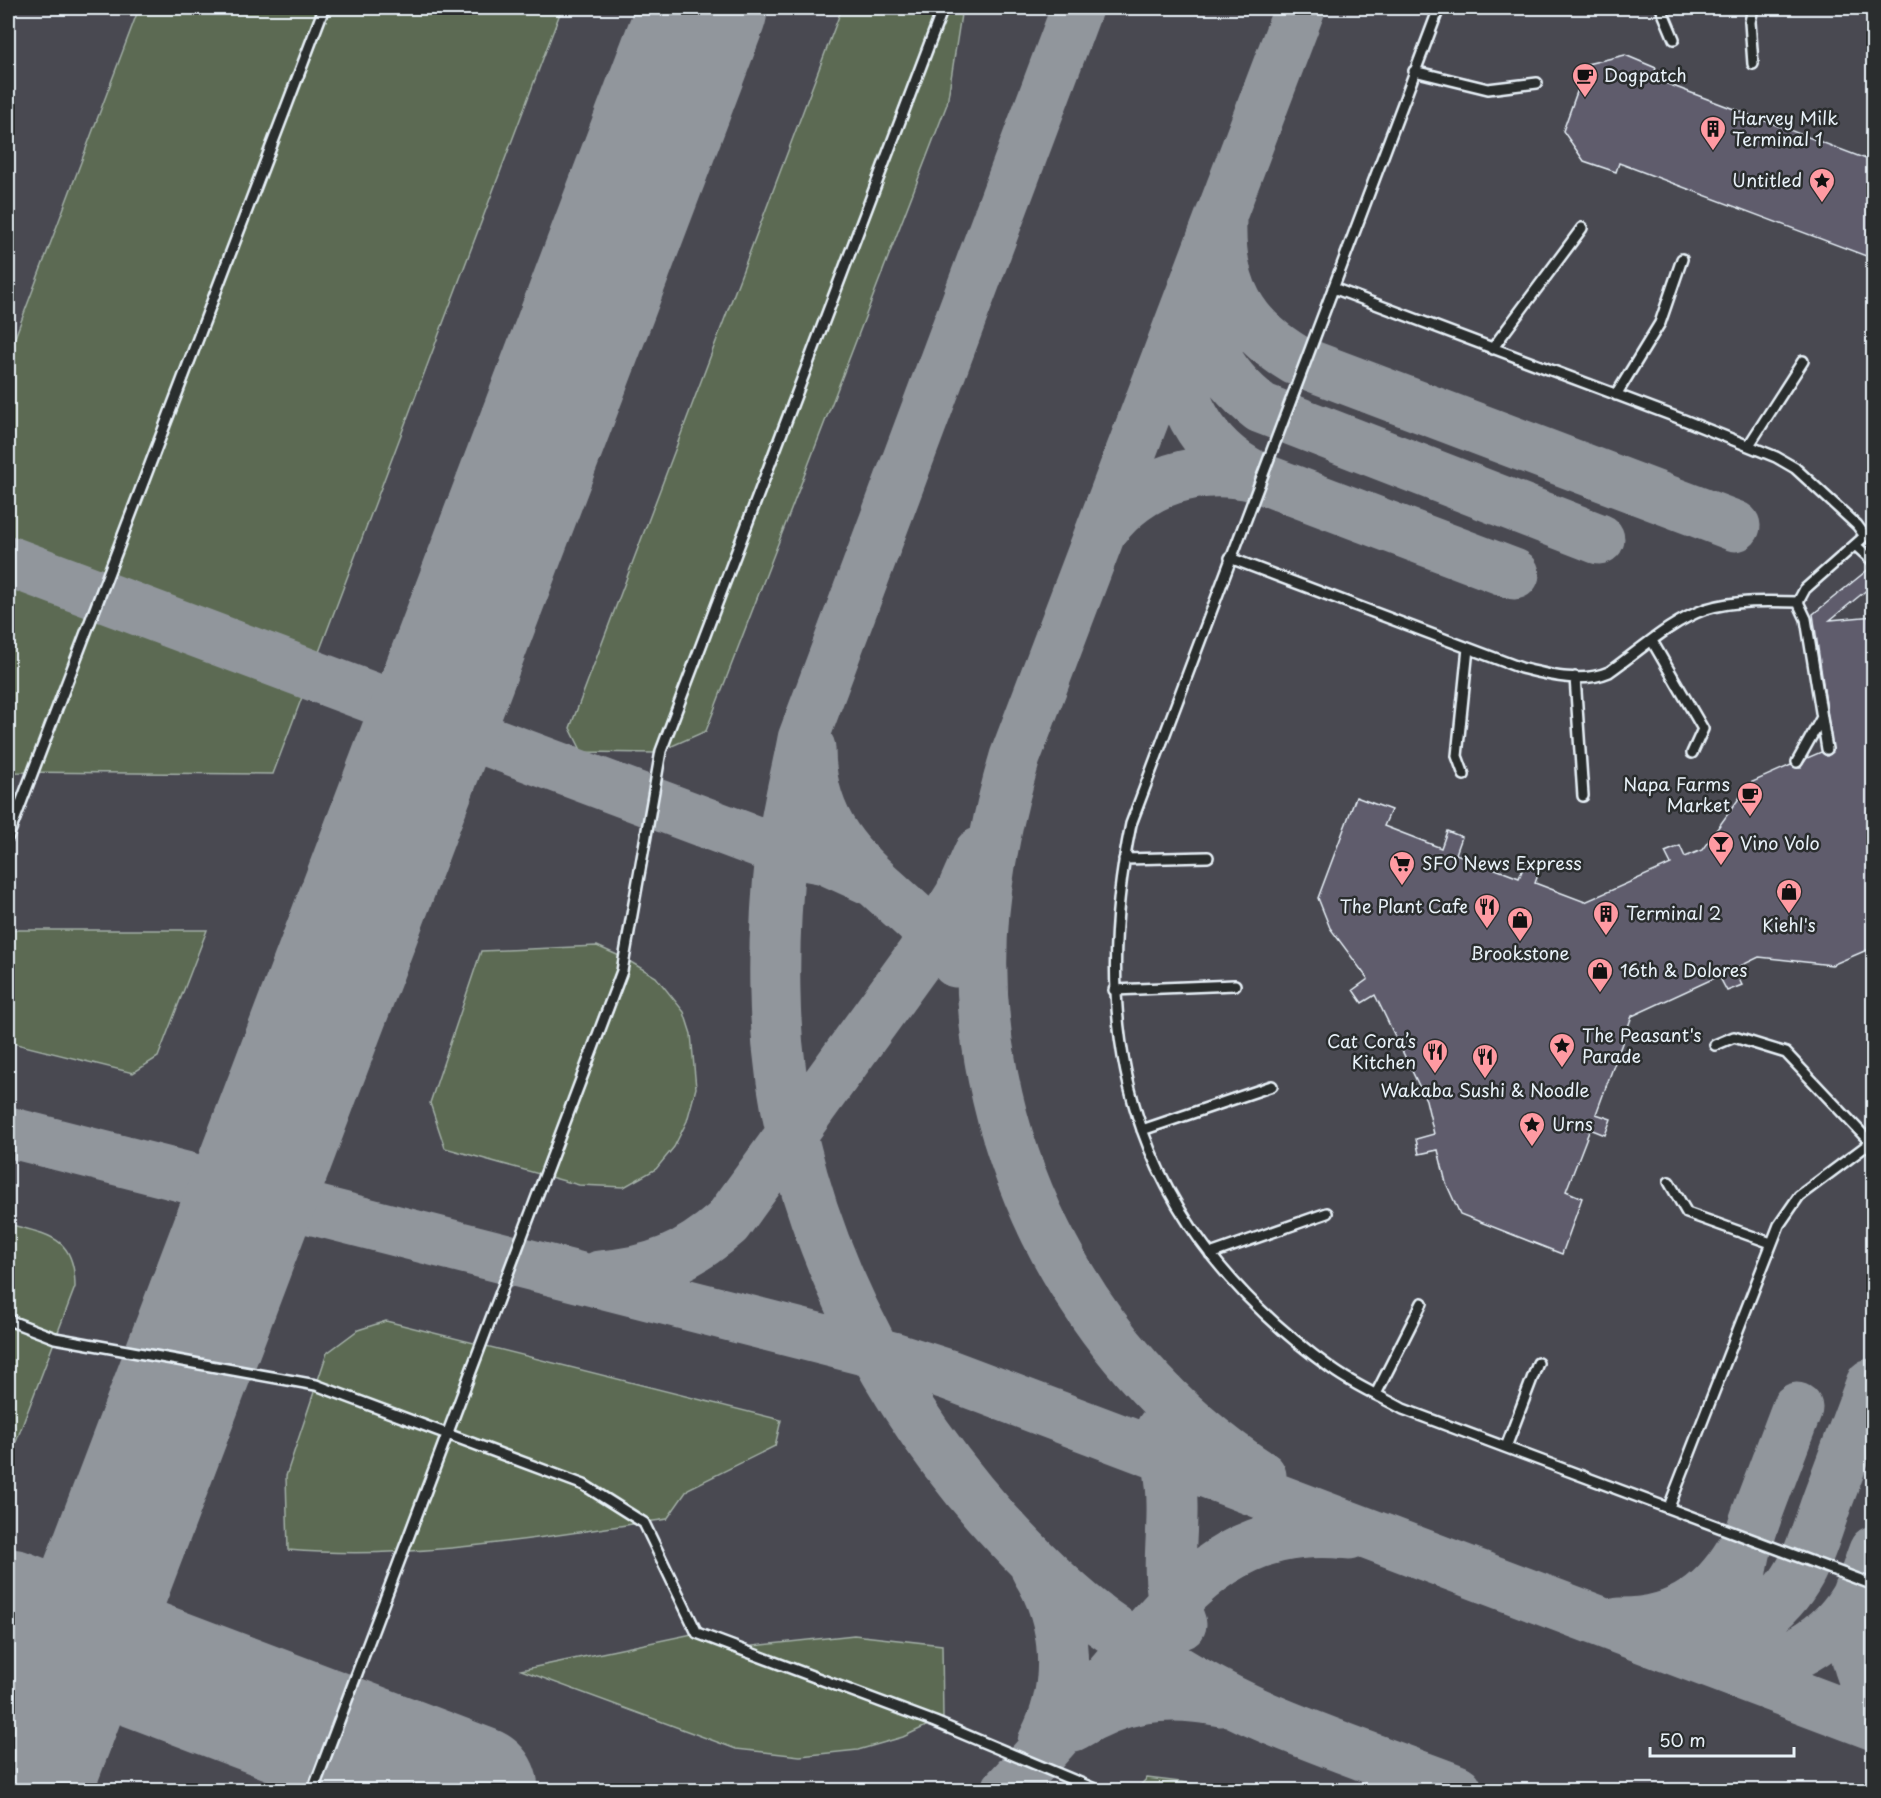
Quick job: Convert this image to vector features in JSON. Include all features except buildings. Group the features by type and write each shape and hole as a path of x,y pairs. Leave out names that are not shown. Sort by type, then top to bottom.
{"lane":[{"path":"8,837 324,8"},
{"path":"313,1791 622,971 661,751 943,8"},
{"path":"1439,8 1131,824 1115,921 1114,990 1121,1051 1142,1130 1177,1207 1210,1254 1279,1326 1334,1370 1403,1409 1669,1507 1874,1586"},
{"path":"1662,8 1674,39"},
{"path":"1753,8 1750,22 1753,64"},
{"path":"1414,71 1494,90 1537,83"},
{"path":"1492,349 1582,228"},
{"path":"1616,395 1660,323 1682,259"},
{"path":"1333,288 1749,445 1794,468 1857,525 1865,536"},
{"path":"1749,445 1803,361"},
{"path":"1798,602 1805,589 1874,528"},
{"path":"1855,544 1874,562"},
{"path":"1230,558 1521,668 1575,677 1599,677 1610,672 1652,641 1704,610 1724,605 1798,602"},
{"path":"1798,602 1806,619 1827,749"},
{"path":"1652,641 1703,729 1692,753"},
{"path":"1464,775 1457,756 1468,648"},
{"path":"1575,677 1583,796"},
{"path":"1797,762 1821,719"},
{"path":"1124,859 1208,857"},
{"path":"1114,990 1235,986"},
{"path":"1669,1507 1779,1225 1799,1196 1872,1141 1786,1053 1734,1036 1715,1045"},
{"path":"1142,1130 1272,1086"},
{"path":"1669,1182 1687,1213 1772,1243"},
{"path":"1210,1254 1327,1213"},
{"path":"1376,1394 1422,1303"},
{"path":"8,1320 55,1338 316,1385 584,1485 644,1523 697,1633 935,1722 1097,1791"},
{"path":"1506,1447 1538,1363"}],"shaded area":[{"path":"8,8 1873,8 1873,1790 8,1790"}],"green space":[{"path":"139,8 562,8 273,774 8,772 8,356"},
{"path":"842,8 962,8 947,104 706,731 656,753 582,752 570,728"},
{"path":"8,930 207,930 158,1057 133,1073 8,1042"},
{"path":"597,946 624,958 656,977 684,1012 691,1034 696,1088 687,1121 674,1147 656,1169 624,1187 579,1185 445,1148 430,1103 481,951"},
{"path":"8,1224 48,1236 65,1248 74,1270 75,1287 8,1463"},
{"path":"386,1321 781,1420 775,1446 688,1489 667,1519 526,1540 431,1550 336,1553 288,1550 286,1476 327,1353 358,1330"},
{"path":"697,1633 735,1648 854,1635 942,1645 943,1718 903,1737 858,1750 800,1756 736,1749 521,1670"},
{"path":"1147,1778 1197,1784 1213,1790 1136,1790"}],"taxiway":[{"path":"1077,8 803,739 783,840 775,941 775,993 780,1066 793,1138 812,1208 838,1276 870,1343 907,1406 949,1465 995,1521 1046,1574 1101,1621 1164,1663 1208,1688 1252,1711 1298,1730 1457,1790"},
{"path":"1261,1476 1195,1427 1137,1369 1087,1303 1046,1232 1014,1156 993,1076 983,995 984,912 996,834 1015,757 1300,8"},
{"path":"1221,221 1224,266 1237,302 1247,319 1260,334 1296,360 1735,526"},
{"path":"1201,277 1202,316 1213,351 1233,382 1261,408 1599,539"},
{"path":"1178,336 1177,358 1180,379 1194,418 1206,436 1236,465 1255,476 1514,574"},
{"path":"1104,528 1135,498 1172,479 1212,472 1255,476"},
{"path":"8,561 781,851 825,859 871,880"},
{"path":"810,748 814,787 825,818 841,845 862,869 909,912 956,962"},
{"path":"600,1276 637,1271 668,1261 698,1245 727,1223 935,936 960,896 979,853"},
{"path":"8,1132 896,1358 949,1375 1874,1725"},
{"path":"1663,1643 1684,1644 1705,1641 1743,1628 1760,1618 1788,1590 1808,1555 1871,1384"},
{"path":"1760,1656 1749,1636 1743,1615 1741,1594 1745,1552 1797,1408"},
{"path":"1161,1430 1172,1495 1170,1564 1172,1592 1181,1624"},
{"path":"1007,1790 1163,1614 1187,1589 1213,1568 1241,1551 1272,1539 1308,1533 1349,1534"},
{"path":"1619,1623 1661,1618 1679,1612 1695,1602 1723,1577 1746,1542"},
{"path":"1728,1666 1768,1663 1787,1657 1821,1637 1849,1608 1859,1591 1874,1551"},
{"path":"1036,1569 1055,1610 1062,1654 1059,1699 1043,1742"},
{"path":"1858,1591 1854,1618 1855,1646 1861,1672 1874,1697"},
{"path":"1073,1726 1109,1708 1144,1698 1181,1696 1221,1701"}],"runway":[{"path":"26,1790 703,8"},
{"path":"8,1613 474,1790"}],"place":[{"name":"Dogpatch","path":"1585,99"},
{"name":"Harvey Milk Terminal 1","path":"1713,152"},
{"name":"Untitled","path":"1822,204"},
{"name":"Napa Farms Market","path":"1750,818"},
{"name":"Vino Volo","path":"1721,867"},
{"name":"SFO News Express","path":"1402,887"},
{"name":"Kiehl's","path":"1789,915"},
{"name":"The Plant Cafe","path":"1487,930"},
{"name":"Terminal 2","path":"1606,937"},
{"name":"Brookstone","path":"1520,943"},
{"name":"16th & Dolores","path":"1600,994"},
{"name":"The Peasant's Parade","path":"1562,1069"},
{"name":"Cat Cora’s Kitchen","path":"1435,1075"},
{"name":"Wakaba Sushi & Noodle","path":"1485,1080"},
{"name":"Urns","path":"1532,1148"}]}
